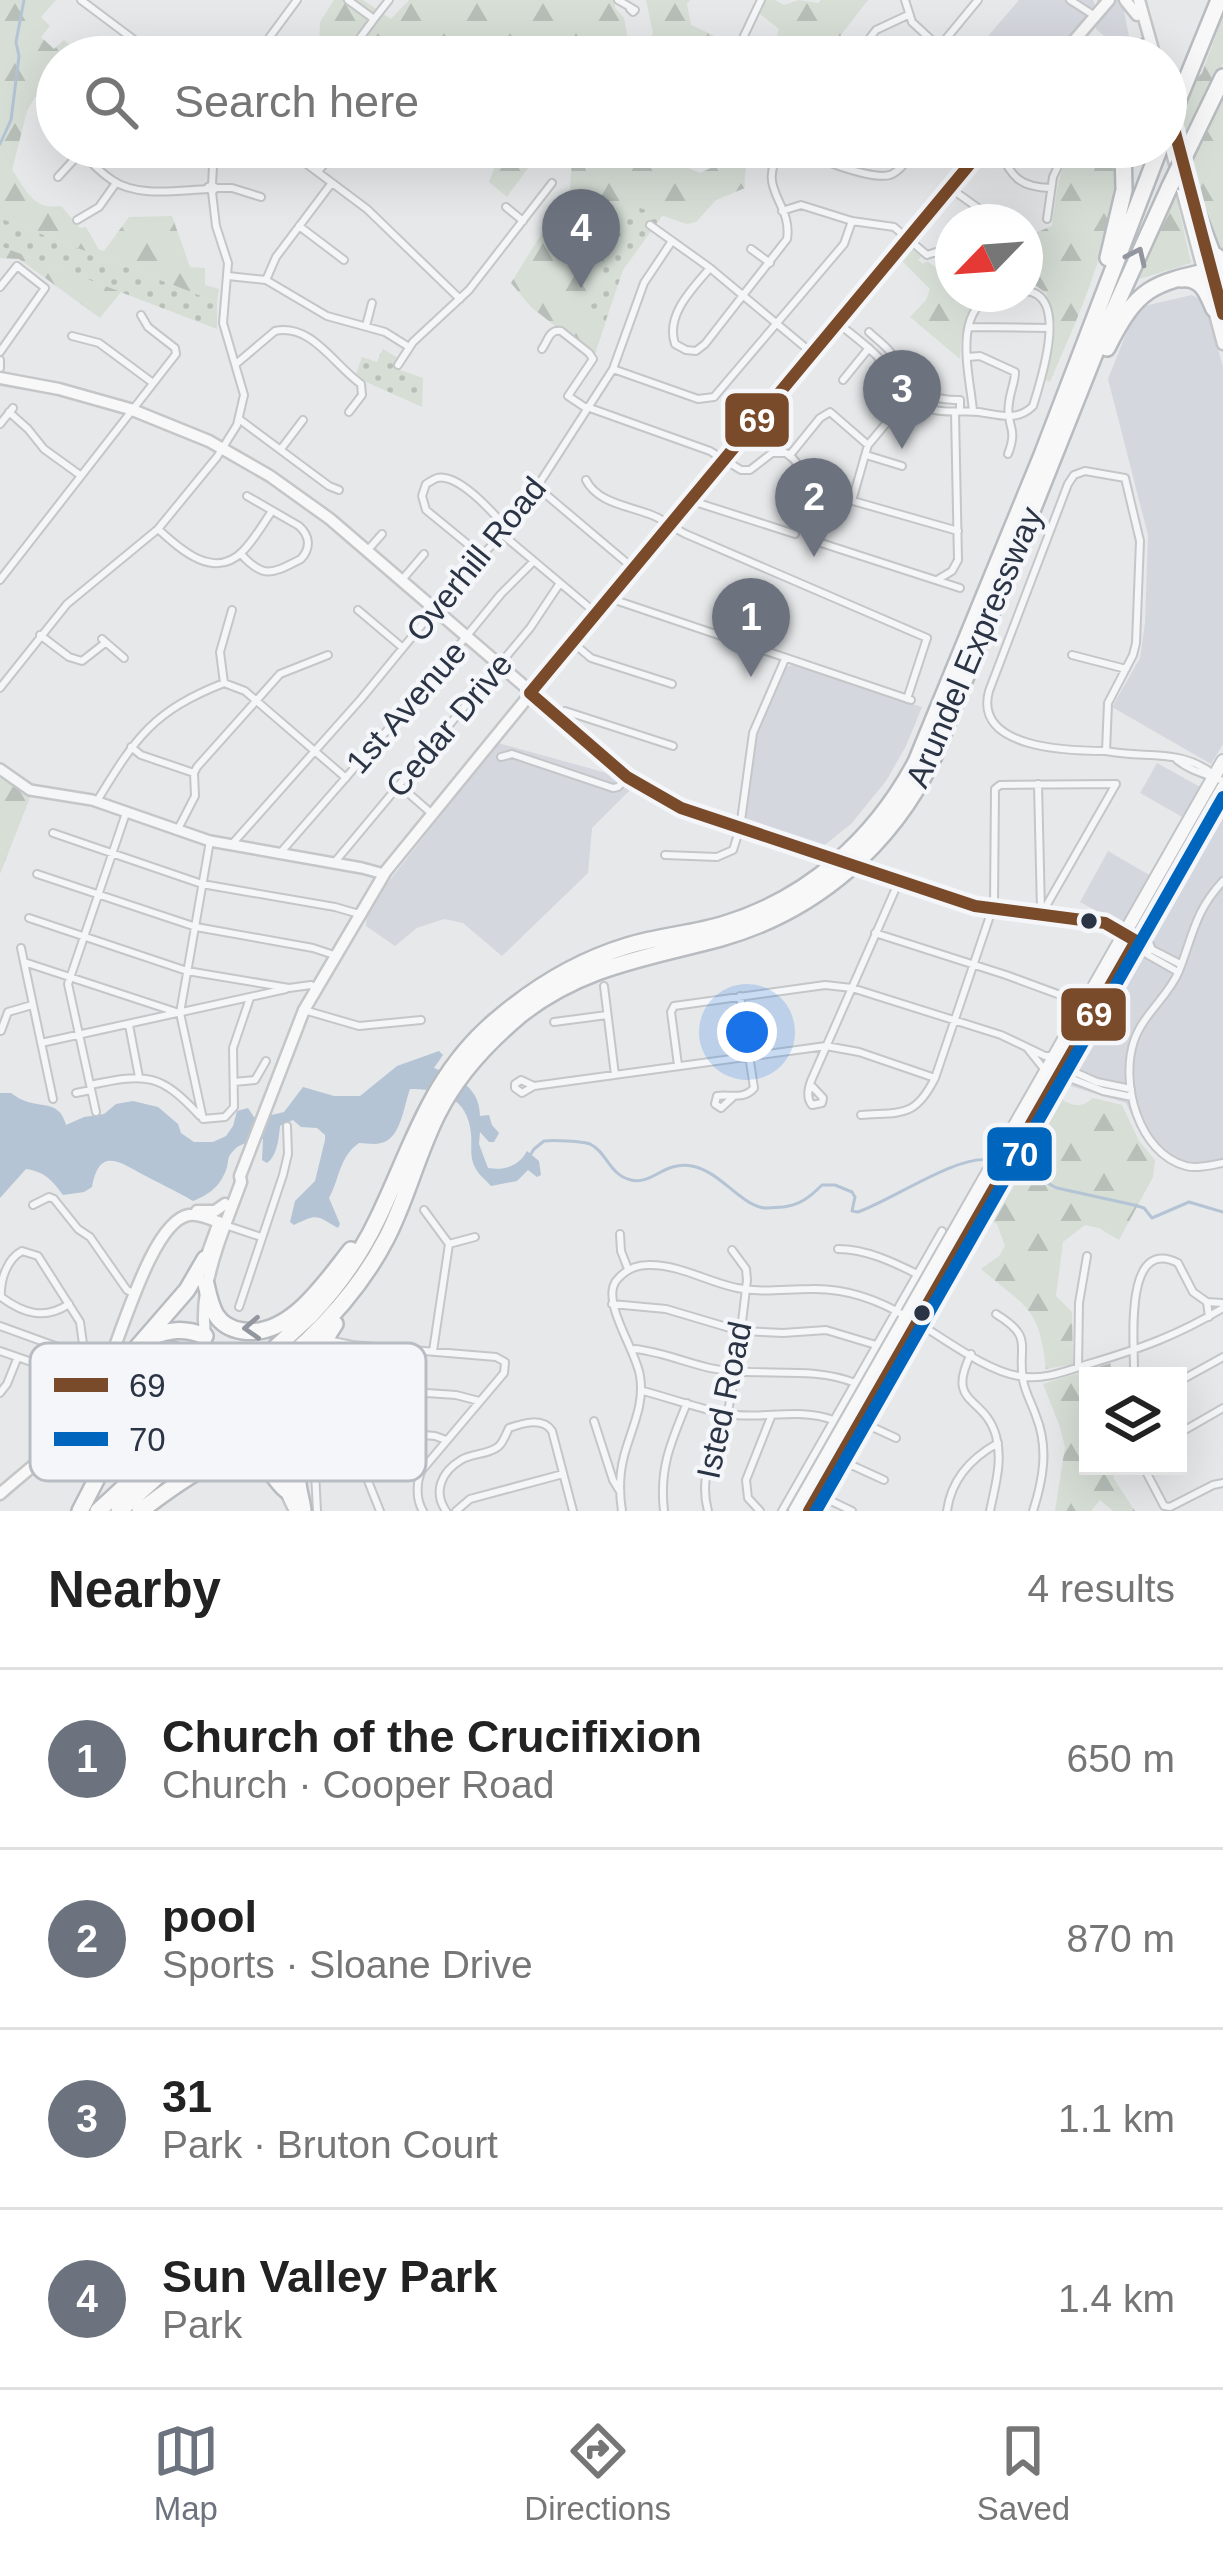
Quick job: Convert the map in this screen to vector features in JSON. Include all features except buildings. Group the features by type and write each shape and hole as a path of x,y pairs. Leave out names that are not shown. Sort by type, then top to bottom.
{"highway":[{"path":"1187,68 1219,0"},
{"name":"Arundel Expressway","path":"1187,151 1223,77"},
{"path":"1080,353 1120,212 1124,168"},
{"name":"Arundel Expressway","path":"281,1343 343,1279 438,1099 480,1034 533,992 623,947 725,924 790,896 853,850 879,821 916,762 1042,455 1152,168"},
{"name":"Arundel Expressway","path":"458,1069 508,1025 564,986 622,962 760,925 819,893 862,858 901,814 930,764 1099,344 1179,168"},
{"path":"1197,213 1216,258 1219,310"},
{"path":"1028,520 1124,316 1144,293 1215,268"},
{"path":"1172,280 1190,278 1201,284 1219,310"},
{"name":"Arundel Expressway","path":"305,1343 376,1256 401,1208 438,1099"},
{"path":"206,1284 214,1315 232,1329 254,1332 274,1326 297,1311 327,1280 389,1192"},
{"path":"323,1343 376,1263 376,1256"},
{"path":"141,1343 187,1290 206,1259"},
{"path":"145,1339 173,1329 201,1334"},
{"path":"80,1511 95,1481"},
{"name":"Arundel Expressway","path":"98,1511 131,1481"},
{"name":"Arundel Expressway","path":"119,1511 153,1481"},
{"path":"140,1511 186,1481"},
{"path":"278,1481 286,1490"},
{"path":"297,1481 300,1511"}],"main road":[{"path":"1117,3 1137,15 1143,36"},
{"path":"1117,3 1137,36"},
{"path":"1082,36 1117,3"},
{"path":"1187,165 1197,213"},
{"path":"201,1343 197,1298 212,1239 241,1181 304,1010 384,874 967,168"},
{"path":"1179,168 1215,268"},
{"path":"1219,310 1223,344"},
{"path":"0,378 130,409 223,448 291,490 627,777 664,800 992,910 1086,921 1134,940"},
{"path":"795,1511 1054,1066 1134,940 1220,782 1223,761"},
{"path":"1054,1066 1085,1004 1134,940"},
{"path":"201,1334 206,1284 226,1204 240,1176"},
{"path":"212,1239 207,1224 188,1211 209,1212 226,1204"},
{"path":"117,1343 156,1246 172,1226 191,1215 222,1224"},
{"path":"808,1511 907,1316"},
{"path":"0,1493 30,1466"},
{"path":"281,1481 300,1511"},
{"path":"288,1481 300,1511"}],"street":[{"path":"81,0 129,36"},
{"path":"270,36 297,0"},
{"path":"349,0 374,19"},
{"path":"361,36 388,0"},
{"path":"618,0 630,9"},
{"path":"744,36 761,0"},
{"path":"905,0 908,15 926,36"},
{"path":"948,36 975,4 963,0"},
{"path":"1070,0 1117,3"},
{"path":"872,36 908,15"},
{"path":"58,177 65,168"},
{"path":"99,168 116,183 137,190 232,188 261,197"},
{"path":"0,688 68,604 158,530 223,448 239,419 244,395 223,323 228,276 216,226 213,168"},
{"path":"312,168 367,209 460,299"},
{"path":"317,172 320,168"},
{"path":"710,268 681,304 671,334 678,346 690,351 700,349 785,244 789,234 770,177 772,168"},
{"path":"853,168 884,175 899,168"},
{"path":"1007,168 1016,179 1052,188"},
{"path":"1047,219 1056,168"},
{"path":"77,220 99,207 116,183"},
{"path":"266,280 275,257 332,183"},
{"path":"398,365 409,347 460,299 552,183"},
{"path":"950,188 972,204"},
{"path":"782,211 801,206 894,227 927,255 935,253"},
{"path":"506,207 523,220"},
{"path":"613,369 692,397 709,399 722,391 844,244 852,221"},
{"path":"650,225 812,353"},
{"path":"299,226 344,260"},
{"name":"Overhill Road","path":"231,846 538,488 613,369 644,284 672,241"},
{"path":"752,249 770,262"},
{"path":"0,287 17,266 45,288 8,339 0,360"},
{"path":"228,276 266,280 327,316 390,334 409,347"},
{"path":"838,322 869,348 909,396 929,409 1009,417 1033,406 1046,362 1049,328 1043,298"},
{"path":"366,326 371,303"},
{"path":"973,411 965,339 976,312"},
{"path":"0,580 177,350 148,327 141,315"},
{"path":"969,327 1049,328"},
{"path":"542,350 556,330 590,353 592,359 568,396 586,407 710,451 744,468 754,467 777,451 790,454 819,495 958,531"},
{"path":"236,364 274,331 295,331 313,340 361,384 362,395 349,412"},
{"path":"869,332 917,389 940,399 961,400 956,566 937,580"},
{"path":"0,333 8,339"},
{"path":"72,336 99,343 153,383"},
{"path":"843,380 869,348"},
{"path":"968,357 980,356 1016,372 1007,407 1014,437 1008,454"},
{"path":"889,370 898,364"},
{"path":"852,501 867,450 909,396"},
{"path":"0,424 11,410 44,449 80,476"},
{"path":"790,454 830,412 867,450 902,466"},
{"path":"239,419 339,490"},
{"path":"281,449 303,420"},
{"path":"1106,751 1107,708 1133,655 1138,630 1138,530 1125,478 1080,471 1068,484 986,706 996,727 1024,741 1066,750 1191,760 1220,782"},
{"path":"482,555 424,506 427,484 437,478 449,479 483,503 533,561 597,614"},
{"path":"586,480 599,496 927,638 909,699 609,598"},
{"path":"538,488 633,568"},
{"path":"819,495 816,534 821,543 960,588"},
{"path":"241,554 267,573 301,559 308,545 299,526 247,496"},
{"path":"692,501 795,534"},
{"path":"158,530 190,557 206,562 226,560 241,554 272,511"},
{"path":"367,551 382,534"},
{"path":"401,581 424,554"},
{"name":"1st Avenue","path":"279,854 533,561"},
{"name":"Cedar Drive","path":"334,863 530,628 560,583"},
{"path":"224,683 220,652 232,610"},
{"path":"358,610 404,648"},
{"path":"40,635 82,661 104,641 124,658"},
{"path":"572,642 591,658 672,684"},
{"path":"177,831 195,796 194,773 256,700 280,674 328,655"},
{"path":"1072,655 1126,669"},
{"path":"665,855 726,856 733,850 753,733 785,659"},
{"path":"97,801 130,747 160,716 224,683 240,687 346,778"},
{"path":"565,711 673,746"},
{"path":"590,746 601,722"},
{"path":"130,747 194,773"},
{"path":"502,757 520,757 613,788 627,777"},
{"path":"0,770 30,790 97,801 210,842 384,874"},
{"path":"1038,784 1041,915"},
{"path":"861,1115 916,1107 925,1100 935,1078 994,904 995,789 1000,785 1116,784 1041,915"},
{"path":"399,785 431,813"},
{"path":"96,1112 68,984 126,813"},
{"path":"53,833 202,884 359,914"},
{"path":"202,1119 180,1013 210,842"},
{"path":"37,874 196,927 334,955"},
{"path":"810,1084 900,880"},
{"path":"1223,881 1198,913 1179,969 1136,1035 1131,1056 1132,1093 1140,1121 1163,1154 1192,1167 1223,1163"},
{"path":"29,918 188,971 289,988"},
{"path":"875,933 1085,1004"},
{"path":"1134,940 1179,969"},
{"path":"1134,940 1179,969"},
{"path":"21,948 53,1099"},
{"path":"24,962 180,1013"},
{"path":"604,986 615,1075"},
{"path":"678,1065 674,1006 826,986 852,988 1001,1035 1046,1056 1054,1066"},
{"path":"41,1043 289,988 315,988"},
{"path":"733,1097 754,1088 740,996"},
{"path":"202,1119 231,1112 233,1048 250,998"},
{"path":"1,1031 8,1012 32,1005"},
{"path":"304,1010 359,1027 421,1020"},
{"path":"554,1022 607,1015"},
{"path":"129,1025 139,1077"},
{"path":"534,1087 826,1046 935,1078"},
{"path":"1028,1048 1081,1084 1132,1093"},
{"path":"234,1082 255,1080 266,1060"},
{"path":"76,1093 139,1077 172,1088 202,1119"},
{"path":"239,1307 283,1175 287,1126"},
{"path":"34,1205 54,1198 135,1294"},
{"path":"424,1210 449,1244 434,1351"},
{"path":"222,1224 261,1237"},
{"path":"782,1511 876,1345 907,1316 917,1274 942,1231"},
{"path":"620,1234 628,1269"},
{"path":"449,1244 475,1237"},
{"path":"838,1249 852,1249 917,1274"},
{"path":"732,1250 746,1269 746,1289"},
{"path":"69,1304 45,1316 10,1304 2,1297 1,1282 13,1257 22,1251 38,1256 69,1304 82,1328 81,1343"},
{"path":"1078,1367 1079,1303 1087,1256"},
{"path":"1134,1367 1137,1288 1150,1260 1163,1257 1178,1263 1193,1292 1223,1306"},
{"path":"622,1511 622,1461 642,1390 633,1348 611,1304 614,1283 628,1269 644,1264 670,1267 746,1289 838,1290 869,1298 1000,1371 1022,1377 1046,1377 1135,1351 1173,1336 1223,1306"},
{"name":"Isted Road","path":"708,1511 705,1472 728,1414 746,1289"},
{"path":"1207,1302 1208,1317"},
{"path":"611,1304 666,1309 740,1331 826,1330 876,1345"},
{"path":"996,1314 1018,1332 1024,1350 1022,1377 1041,1430 1042,1480 1033,1511"},
{"path":"0,1326 47,1343"},
{"path":"333,1341 341,1343"},
{"path":"633,1348 710,1368 767,1375 821,1373 855,1382"},
{"path":"426,1350 496,1357 506,1366 426,1467"},
{"path":"0,1351 30,1362"},
{"path":"971,1354 961,1374 964,1391 988,1418 998,1443 1000,1464 990,1511"},
{"path":"1187,1377 1223,1357"},
{"path":"0,1393 18,1358"},
{"path":"822,1511 891,1387"},
{"path":"642,1390 728,1414 813,1415 833,1420"},
{"path":"426,1393 479,1401"},
{"path":"664,1511 665,1457 687,1403"},
{"path":"1187,1429 1223,1408"},
{"path":"760,1511 748,1498 746,1480 772,1417"},
{"path":"594,1421 619,1490"},
{"path":"446,1511 440,1501 446,1473 460,1460 494,1449 512,1427 538,1422 550,1426 573,1511"},
{"path":"870,1426 896,1438"},
{"path":"426,1435 446,1440"},
{"path":"946,1511 958,1478 998,1443"},
{"path":"849,1464 884,1480"},
{"path":"456,1511 470,1499 563,1474"},
{"path":"1148,1475 1164,1506 1171,1507 1223,1483"},
{"path":"315,1481 317,1511"},
{"path":"368,1481 380,1511"},
{"path":"418,1481 423,1511"},
{"path":"829,1500 852,1511"},
{"path":"1183,1502 1188,1511"}],"shaded area":[{"path":"1019,0 1093,0 1095,5 1069,36 988,36"},
{"path":"1097,0 1122,0 1129,36 1104,36 1096,29"},
{"path":"1192,295 1205,302 1223,367 1223,744 1211,764 1112,707 1140,658 1148,535 1108,379 1132,319 1144,306"},
{"path":"792,665 922,707 886,781 851,824 822,847 751,825 746,819 755,743 786,667"},
{"path":"498,743 614,775 631,789 592,828 588,873 502,956 463,923 444,919 417,928 395,946 366,926 367,909"},
{"path":"1157,763 1202,788 1184,818 1140,793"},
{"path":"1223,799 1223,1167 1185,1169 1163,1158 1135,1123 1126,1103 1061,1083"},
{"path":"1108,851 1151,876 1120,924 1080,902"}],"green space":[{"path":"0,0 56,0 41,17 50,26 36,36 36,97 27,111 12,170 37,202 61,206 80,228 86,227 99,250 104,251 129,217 172,216 190,267 205,268 205,285 219,289 217,302 0,218"},
{"path":"334,0 363,0 391,19 409,0 614,0 627,36 319,36 320,22"},
{"path":"646,0 690,0 691,25 715,36 652,36"},
{"path":"766,0 784,5 799,0 868,0 840,36 777,36 779,29 760,14"},
{"path":"1223,2 1223,63 1187,137 1187,90 1202,73"},
{"path":"1223,93 1223,255 1200,206 1192,165 1199,139"},
{"path":"494,168 528,168 507,197 489,182"},
{"path":"571,168 688,168 700,173 711,168 747,168 745,188 716,200 696,222 687,224 637,207 625,212 620,220 626,228 619,234 602,229 593,234 592,250 604,260 601,299 591,309 605,324 594,356 531,307 511,283 570,188"},
{"path":"1064,168 1115,168 1096,268 1050,382 1046,380 1055,325 1043,291 1043,230 1052,226"},
{"path":"624,187 662,216 623,270 594,356 531,307"},
{"path":"1175,192 1191,263 1139,279"},
{"path":"0,218 217,302 217,329 0,246"},
{"path":"0,246 121,292 100,318 19,259 0,258"},
{"path":"909,247 923,264 927,261 935,267 935,312 970,312 960,359 910,317 930,289 899,258"},
{"path":"383,349 398,358 395,365 400,370 423,378 422,407 355,377 362,357 377,362"},
{"path":"0,778 31,795 0,874"},
{"path":"1054,1096 1074,1105 1093,1098 1122,1105 1139,1141 1155,1160 1153,1177 1119,1240 1085,1225 1063,1242 1056,1296 1072,1312 1073,1364 1046,1369 1039,1332 1028,1310 981,1269 1005,1246 997,1224 985,1217"},
{"path":"1079,1373 1079,1475 1113,1475 1135,1511 1113,1511 1100,1500 1091,1511 1055,1511 1065,1447 1043,1384"}],"water":[{"path":"439,1051 443,1055 434,1068 466,1085 476,1098 480,1116 489,1115 499,1133 489,1142 480,1132 488,1168 510,1166 527,1151 539,1161 541,1175 528,1170 517,1181 491,1186 473,1163 469,1122 459,1104 443,1094 410,1089 393,1135 381,1143 359,1143 344,1161 329,1198 338,1228 317,1218 290,1222 295,1201 315,1181 325,1140 317,1128 301,1127 293,1120 280,1126 267,1163 262,1160 263,1139 240,1145 229,1156 218,1184 193,1201 109,1161 99,1167 92,1187 84,1192 63,1195 48,1177 26,1169 0,1198 0,1093 52,1107 66,1125 133,1101 158,1107 194,1142 213,1142 226,1136 237,1111 248,1108 259,1118 284,1112 303,1087 334,1096 360,1096 397,1066"}],"waterway":[{"path":"0,144 11,120 24,0"},
{"path":"529,1157 544,1141 586,1143 631,1180 692,1166 764,1208 795,1204 822,1185 835,1185 852,1192 852,1211 858,1212 959,1164 988,1160"},
{"path":"1013,1163 1057,1188 1144,1208 1152,1218 1189,1202 1223,1212"}],"transit line":[{"name":"69","path":"530,693 967,168"},
{"name":"69","path":"1184,168 1223,314"},
{"name":"69","path":"530,693 627,777 681,808 975,906 1105,923 1136,941 809,1511"},
{"name":"70","path":"816,1511 1223,797"}],"place":[{"name":"Sun Valley Park","path":"581,288"},
{"name":"31","path":"902,449"},
{"name":"pool","path":"814,557"},
{"name":"Church of the Crucifixion","path":"751,677"}]}
